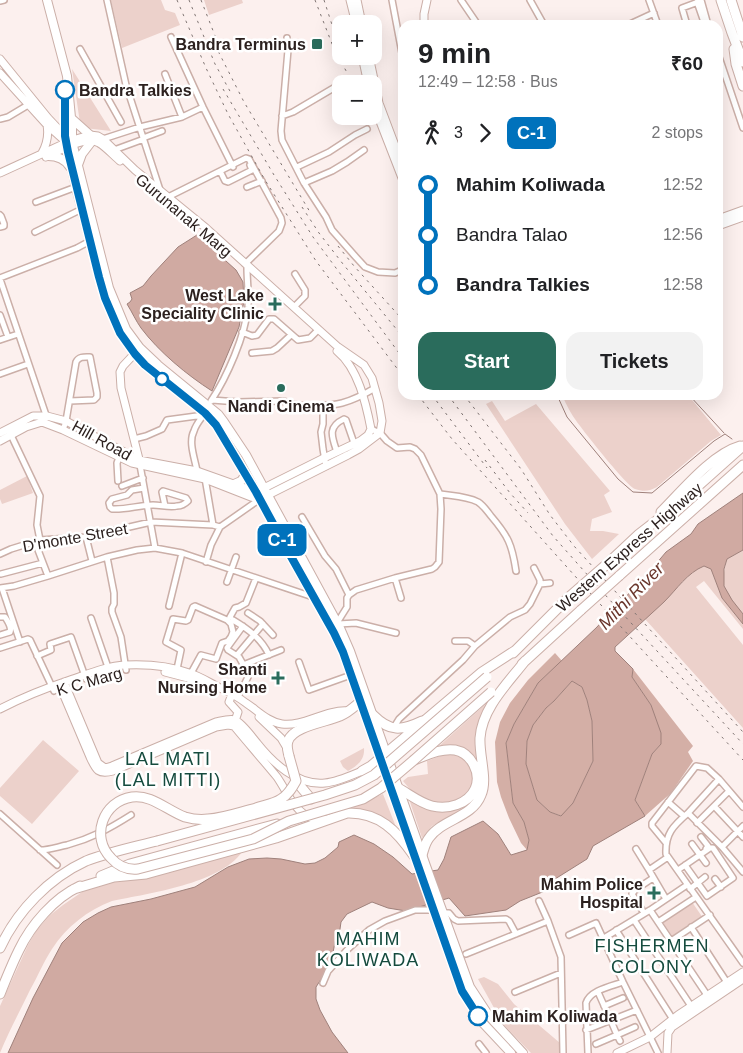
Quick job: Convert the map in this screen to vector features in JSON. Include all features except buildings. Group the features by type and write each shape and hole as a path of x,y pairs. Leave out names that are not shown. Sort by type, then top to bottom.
{"highway":[{"path":"721,0 740,34 736,64 743,86"},
{"path":"731,0 740,34 743,62"},
{"path":"639,534 718,456 732,448 743,446"},
{"name":"Western Express Highway","path":"516,650 568,598 639,534 678,504 743,446"},
{"name":"Western Express Highway","path":"526,660 743,465"},
{"path":"726,480 743,471"},
{"path":"0,948 11,927 23,911 57,878 74,867 100,856 311,799 355,785 374,775 516,650"},
{"path":"362,771 372,766 482,672 516,650"},
{"path":"0,994 19,949 29,933 56,903 74,889 130,864 289,821 363,798 381,788 526,660"},
{"path":"74,889 114,877 146,874 276,838 347,812 356,812 376,818 395,832 418,856 428,838 434,832 469,810 482,795 484,786 480,738 484,718 497,697 526,660"},
{"path":"311,799 296,781 288,752 290,737 300,730 340,716 360,702"},
{"path":"373,715 390,727 402,728 430,718"},
{"path":"398,788 422,802 440,807 453,806 466,800 472,793 477,774 471,760 464,753 456,750 445,750 414,760"},
{"path":"289,821 253,838 138,869 127,868 109,857 101,838 102,824 107,812 116,802 124,799 133,797 144,798 184,816 206,820 280,800 290,791 296,781"}],"main road":[{"path":"41,0 62,62 68,142 109,288 126,329 145,365 224,422 246,455 276,530 343,652 376,748 383,756 398,788 418,856"},
{"path":"47,0 66,76 71,118 68,142"},
{"path":"350,0 354,15"},
{"path":"357,0 360,15"},
{"path":"424,20 427,0"},
{"path":"0,59 68,142"},
{"path":"371,65 379,103 398,153"},
{"path":"0,73 46,125 68,142"},
{"path":"71,118 91,138"},
{"path":"45,155 48,140 46,125"},
{"path":"381,125 398,168"},
{"path":"0,175 45,155 68,142 98,136 104,138"},
{"path":"91,138 75,168 76,187 107,303 120,333 138,351"},
{"name":"Gurunanak Marg","path":"91,138 99,142 160,195 210,233"},
{"name":"Gurunanak Marg","path":"104,138 132,167 168,196 247,266 347,360 362,395"},
{"path":"45,155 65,161 75,168"},
{"path":"723,217 743,210"},
{"path":"723,224 743,217"},
{"path":"247,266 338,347 364,365 372,378 382,414 380,433 326,466 262,493"},
{"path":"138,351 123,366 120,372 121,388 139,462"},
{"path":"262,493 324,458 357,446 371,429 362,395"},
{"path":"207,408 246,474 262,493 284,526 338,624 350,651 373,715 383,756 435,906 470,987 488,1016 523,1053"},
{"name":"Hill Road","path":"0,441 33,416 47,420 66,421 121,454"},
{"name":"Hill Road","path":"47,420 63,430 139,462 234,484 262,493"},
{"name":"Hill Road","path":"0,433 10,432"},
{"name":"Hill Road","path":"139,462 197,471 205,477 251,497 262,493"},
{"path":"234,484 241,481 246,474"},
{"path":"276,530 284,526"},
{"name":"K C Marg","path":"0,708 16,700 85,677 126,667 157,671 175,670 234,698"},
{"path":"59,686 70,702 89,748 98,763 105,768 216,722 227,720 244,727 267,760 290,799 302,813 315,820 331,818"},
{"name":"K C Marg","path":"0,713 16,704 59,686"},
{"path":"234,698 230,703 238,712 235,723"},
{"path":"234,698 280,724 298,722 338,711 348,711"},
{"path":"234,698 267,724 281,738 288,752"},
{"path":"267,760 310,783 325,784 362,771 372,762 376,748"},
{"path":"279,780 286,771"},
{"path":"442,919 462,991 482,1022 511,1053"},
{"path":"617,1053 674,1022 728,985 743,972"},
{"path":"728,985 743,979"},
{"path":"667,1053 668,1033 674,1022 691,1006 709,998"}],"street":[{"path":"0,1 4,0"},
{"path":"107,0 126,85 160,190"},
{"path":"392,0 398,32"},
{"path":"461,0 475,20"},
{"path":"530,0 541,20"},
{"path":"649,0 656,20"},
{"path":"686,20 682,8 700,1 705,20"},
{"path":"639,20 654,13"},
{"path":"171,38 233,166"},
{"path":"288,38 280,131 282,140 332,230 365,267 378,272 398,272"},
{"path":"80,49 121,122"},
{"path":"165,74 182,117"},
{"path":"723,80 743,128"},
{"path":"282,116 293,112 332,89"},
{"path":"0,119 8,117 28,105"},
{"path":"114,150 144,138 162,126 203,107"},
{"path":"104,138 140,129 162,126"},
{"path":"296,167 329,152 367,129"},
{"path":"304,182 332,171 364,150"},
{"path":"168,196 246,160"},
{"path":"221,172 225,181 228,182 252,170 246,160"},
{"path":"197,471 192,435 226,374 240,341 248,308 247,266 279,231 282,223 262,182 246,160"},
{"path":"247,187 262,182"},
{"path":"36,202 76,187"},
{"path":"36,232 82,209"},
{"path":"0,215 4,224 0,227"},
{"path":"47,420 0,279 90,242"},
{"path":"294,307 305,296 305,290 295,274"},
{"path":"0,314 8,337"},
{"path":"242,332 252,336 257,335 269,319 274,320 298,340 310,338 316,332"},
{"path":"0,340 18,334"},
{"path":"252,353 272,351 291,335"},
{"path":"63,430 76,362 81,357 90,357 97,397 94,400 70,400"},
{"path":"0,374 28,364"},
{"path":"134,439 162,429 167,420 207,408 238,402 283,401 299,406 342,403 375,388"},
{"path":"323,405 321,432 326,466"},
{"path":"337,452 332,432 339,422 346,420 357,446"},
{"path":"371,429 380,433 397,448 415,448 421,455 440,494 439,562 432,569 356,590 347,598 346,607 338,624 356,623 396,633"},
{"path":"10,432 40,496 37,541 48,576"},
{"path":"121,454 118,463 120,483 143,478"},
{"path":"139,462 156,548"},
{"path":"205,477 213,525"},
{"path":"144,488 132,490 127,495 112,499 109,506 112,509 121,510 147,506 176,507 186,504 188,501 186,498 163,491 164,506"},
{"path":"206,562 211,545 220,527 262,493"},
{"path":"440,494 470,499 480,503 504,531 510,542 516,571"},
{"path":"302,517 325,556 336,569 349,595"},
{"name":"D'monte Street","path":"0,554 37,541 86,537 151,522 220,527"},
{"path":"86,537 92,561"},
{"path":"20,642 1,588 14,586 92,561 137,550 156,548 182,553 313,597"},
{"path":"169,606 182,553"},
{"path":"107,557 114,593 112,612 121,637 126,667"},
{"path":"227,582 236,557"},
{"path":"1,574 43,563"},
{"path":"394,727 399,719 463,660 475,646 510,617 524,610 530,604 540,584 534,568"},
{"path":"256,578 246,603 235,608 232,618 254,635 264,645 269,654"},
{"path":"396,578 401,598"},
{"path":"540,584 550,583"},
{"path":"175,670 180,660 181,649 167,644 166,641 173,619 188,620 193,607 197,606 229,621 233,632 228,641 222,643 216,659 201,655 190,676"},
{"path":"248,613 263,624 273,635"},
{"path":"0,617 5,617 9,623 10,632 2,635 9,645"},
{"path":"91,618 112,670"},
{"path":"236,655 263,624"},
{"path":"234,698 248,678 248,673 236,655 227,648 244,626"},
{"path":"37,656 51,650 50,644 71,637 85,677"},
{"path":"0,648 30,640 37,656 59,686"},
{"path":"455,641 468,641 475,646"},
{"path":"243,665 281,650"},
{"path":"299,662 309,690 351,675"},
{"path":"666,843 652,826 652,822 696,766 708,768 743,807"},
{"path":"719,779 671,831 666,843 666,854 743,963"},
{"path":"697,823 729,791"},
{"path":"668,802 697,823 742,869"},
{"path":"714,806 743,837"},
{"path":"0,814 57,865"},
{"path":"40,850 48,850 88,839 131,815"},
{"path":"722,847 743,826"},
{"path":"701,837 707,848"},
{"path":"678,870 700,855 714,840"},
{"path":"692,844 706,863"},
{"path":"636,848 666,899"},
{"path":"686,864 707,896 733,878 713,848 707,848"},
{"path":"649,870 668,857"},
{"path":"718,866 724,863"},
{"path":"604,938 666,899 698,883 705,877"},
{"path":"653,878 632,894 658,922 709,998"},
{"path":"715,879 721,887"},
{"path":"658,922 696,897"},
{"path":"539,901 561,957 563,1053"},
{"path":"323,982 328,971 369,930 385,921 415,910 435,906"},
{"path":"442,919 449,913 458,921 508,919 516,934"},
{"path":"671,941 710,915"},
{"path":"634,920 691,1006"},
{"path":"466,954 548,921"},
{"path":"569,934 596,923 658,1053"},
{"path":"691,928 728,985"},
{"path":"616,930 674,1022"},
{"path":"514,992 561,973"},
{"path":"588,1053 586,1003 588,998 623,982"},
{"path":"598,992 605,1008 623,998"},
{"path":"586,1030 636,1010"},
{"path":"611,1020 619,1038"},
{"path":"596,1044 619,1038 635,1027"},
{"path":"478,1053 485,1051 479,1044"}],"shaded area":[{"path":"111,0 161,0 165,10 175,13 180,25 122,48"},
{"path":"204,0 242,0 243,3 209,15"},
{"path":"72,69 111,131 84,128 80,123"},
{"path":"564,400 692,400 721,435 711,441 657,487 647,491 638,490 623,478 596,447"},
{"path":"492,401 505,421 536,404 610,491 604,495 612,512 592,519 590,531 619,534 592,559 565,524 486,404"},
{"path":"27,476 33,493 2,504 0,490"},
{"path":"743,550 743,614 727,594 723,580 727,559"},
{"path":"704,566 711,569 722,598 743,624 743,629 704,581 696,587 743,645 743,728 645,619 688,577"},
{"path":"555,653 562,661 538,683 514,724 506,743 513,803 524,822 529,840 527,850 521,843 501,797 497,782 495,742 500,722 510,703 528,680"},
{"path":"633,669 693,746 688,752 693,761 671,793 645,816 635,800 652,754 661,744 651,705 632,677"},
{"path":"572,681 582,687 587,700 592,721 593,761 573,803 562,816 550,812 537,800 526,764 527,741 533,725 546,708"},
{"path":"489,701 481,717 481,785 473,803 432,826 422,838 408,796 423,807 470,800 476,763 438,747"},
{"path":"43,740 79,771 32,824 0,796 0,788"},
{"path":"364,748 362,759 357,765 348,771 343,767 340,761"},
{"path":"449,754 464,759 472,772 473,778 470,789 458,801 443,804 427,801 415,794 403,781 408,777 428,774 427,761"},
{"path":"383,794 398,832 349,809"},
{"path":"242,852 231,863 201,879 183,886 112,901 94,909 78,920 64,933 49,954 0,1053 0,1006 28,945 36,931 49,916 82,892 107,883 145,878"},
{"path":"692,902 703,918 673,937 662,921"},
{"path":"484,977 498,984 514,1004 560,1043 560,1053 531,1053 503,1024 478,979"}],"water":[{"path":"197,235 236,270 243,282 244,301 239,327 212,391 183,370 156,346 141,328 127,304 132,299 130,293 143,286 178,247"},
{"name":"Mithi River","path":"743,493 743,550 727,559 724,569 724,586 743,614 743,624 722,598 711,569 704,566 687,577 664,602 615,647 615,651 633,669 632,677 651,705 661,733 661,744 652,754 635,800 645,816 593,846 587,859 555,879 545,891 520,901 506,910 465,916 449,898 406,911 388,908 372,902 347,914 341,922 332,958 316,987 316,999 332,1032 348,1053 8,1053 33,998 62,943 83,922 111,907 195,887 228,867 249,859 267,858 305,864 315,863 325,858 338,847 339,842 354,835 374,844 393,857 412,874 438,870 444,859 451,837 483,821 498,834 511,855 527,850 529,840 524,822 513,803 506,743 514,724 538,683 597,627 666,552 691,534 698,524","holes":["572,681 582,687 592,721 593,761 573,803 561,816 550,812 537,800 526,764 527,741 533,725 546,708"]}],"waterway":[{"path":"559,400 567,417 618,479 633,492 652,493 714,441 725,434 732,439"},
{"path":"694,400 724,433"}],"railway":[{"path":"177,0 228,114 265,180 316,261 398,370"},
{"path":"189,0 215,64 231,93"},
{"path":"201,0 221,51"},
{"path":"315,0 334,49 348,75"},
{"path":"324,0 332,25"},
{"path":"215,45 244,102 310,212"},
{"path":"223,89 313,237 398,352"},
{"path":"302,207 319,233 398,331"},
{"path":"338,246 398,315"},
{"path":"422,400 452,439 743,760"},
{"path":"436,400 487,468"},
{"path":"452,400 553,536 743,744"},
{"path":"468,400 521,469 550,515 574,546 743,732"},
{"path":"485,460 528,513"}],"bus line":[{"name":"C-1","path":"65,90 65,136 68,152 99,277 110,312 120,333 145,365 205,413 216,425 256,492 334,633 343,652 462,991 478,1016"}],"place":[{"name":"Bandra Terminus","path":"317,44"},
{"name":"Bandra Talkies","path":"65,90"},
{"name":"West Lake Speciality Clinic","path":"275,304"},
{"name":"Nandi Cinema","path":"281,388"},
{"name":"Shanti Nursing Home","path":"278,678"},
{"name":"Mahim Police Hospital","path":"654,893"},
{"name":"Mahim Koliwada","path":"478,1016"}],"district":[{"name":"LAL MATI (LAL MITTI)","path":"168,770"},
{"name":"MAHIM KOLIWADA","path":"368,950"},
{"name":"FISHERMEN COLONY","path":"652,956"}]}
